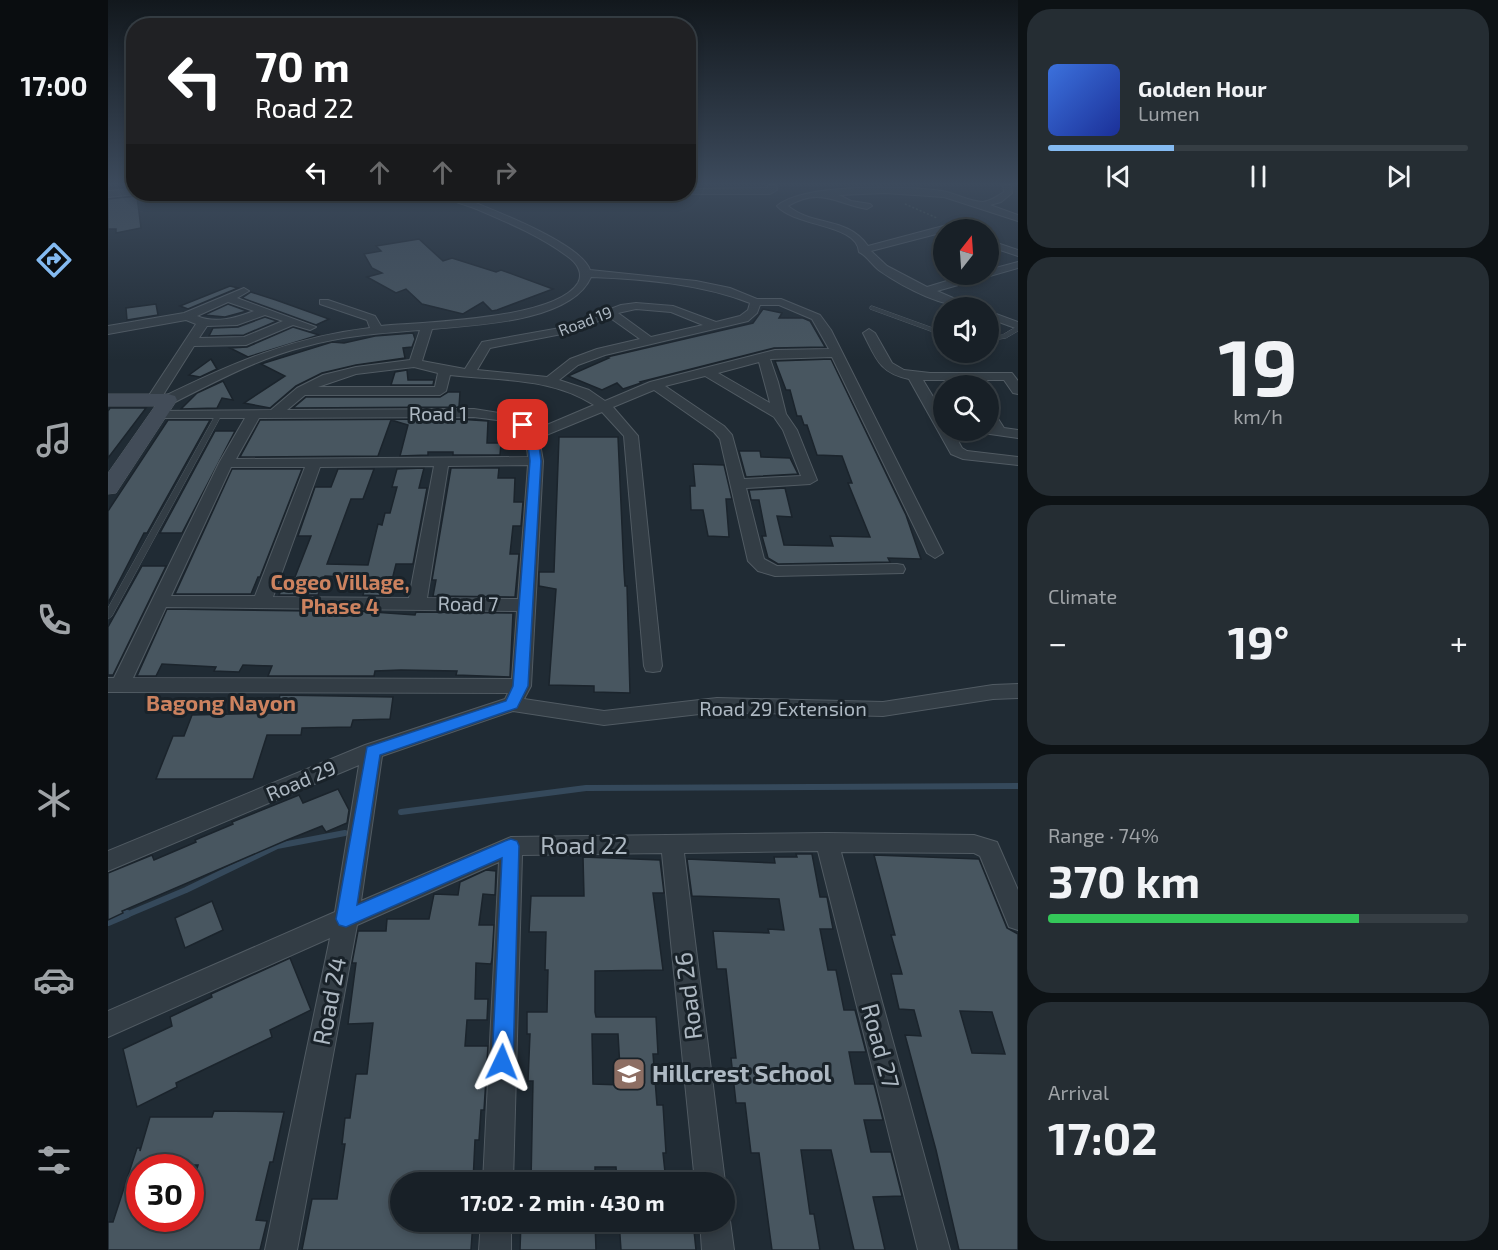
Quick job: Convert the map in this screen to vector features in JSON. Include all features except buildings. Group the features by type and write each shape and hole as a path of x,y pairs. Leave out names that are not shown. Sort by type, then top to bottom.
{"street":[{"path":"108,400 160,405 280,349 322,338 376,330 492,320 541,310 571,296 579,289 585,273 584,267 553,243"},
{"path":"859,243 863,250 883,268 944,297"},
{"path":"863,250 891,243"},
{"path":"999,247 1018,253"},
{"path":"999,270 1018,265"},
{"path":"585,273 696,284 726,290 756,302 781,302 816,317 836,352 935,553"},
{"path":"927,290 944,285"},
{"path":"108,330 187,316 243,291"},
{"path":"227,298 310,327"},
{"path":"324,302 371,318 375,321 376,330"},
{"path":"551,381 574,362 648,340 744,319 753,311 756,302"},
{"name":"Road 19","path":"469,373 486,345 563,331 621,308 658,306 673,309 715,326"},
{"path":"187,316 203,323 237,322 265,311"},
{"path":"609,312 648,340"},
{"path":"999,319 1018,327"},
{"path":"191,342 246,341 293,321"},
{"path":"108,488 160,405 191,342 203,323"},
{"path":"415,363 428,325"},
{"path":"869,333 887,365 897,372 933,378"},
{"path":"516,695 536,461 532,436 602,405 655,385 706,370 775,354 836,352"},
{"path":"738,484 810,480 790,430 779,414 772,382 763,357"},
{"path":"275,413 319,380 357,371 415,363 445,372 551,381 590,394 619,418 631,436 653,666"},
{"path":"706,370 779,414"},
{"path":"302,391 440,391 445,372"},
{"path":"914,376 933,410"},
{"path":"999,377 1008,376 1018,390"},
{"path":"655,385 719,429 727,438 756,561 776,571 897,569"},
{"name":"Road 1","path":"160,405 219,414 474,413 507,417 523,425 532,436"},
{"path":"114,685 160,601 226,463 254,414"},
{"path":"999,431 1018,434"},
{"path":"951,441 956,451 963,455 1018,461"},
{"path":"417,603 442,461"},
{"path":"226,463 536,461"},
{"path":"262,602 314,463"},
{"name":"Road 7","path":"160,601 525,605"},
{"name":"Road 29 Extension","path":"114,685 516,695 604,718 717,705 883,710 993,692 1018,692"},
{"name":"Road 29","path":"108,861 516,695"},
{"name":"Road 24","path":"281,1250 346,919 372,752"},
{"name":"Road 22","path":"108,1024 511,846 826,842 974,844 988,849 1018,919"},
{"name":"Road 27","path":"826,842 934,1250"},
{"name":"Road 26","path":"672,845 709,1172"},
{"path":"498,1172 511,846"},
{"path":"495,1250 496,1232"},
{"path":"716,1232 718,1250"}],"lane":[{"path":"872,308 933,330"},
{"path":"999,338 1004,337 1018,327"},
{"path":"108,616 219,414"}],"waterway":[{"path":"401,812 586,788 1018,786"},
{"path":"124,916 186,890 277,846 345,833"},
{"path":"108,922 127,914"}],"place":[{"name":"Hillcrest School","path":"629,1074"}],"district":[{"name":"Cogeo Village, Phase 4","path":"340,595"},
{"name":"Bagong Nayon","path":"221,703"}],"route":[{"path":"502,1062 511,846 346,919 372,752 512,704 521,686 536,461 532,436 523,425"}]}
